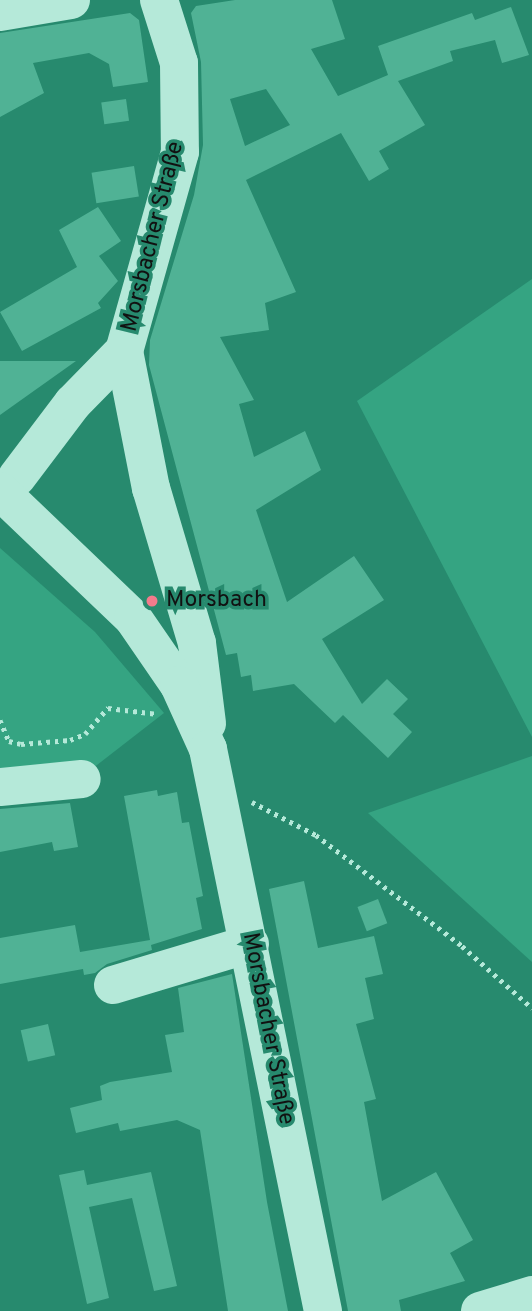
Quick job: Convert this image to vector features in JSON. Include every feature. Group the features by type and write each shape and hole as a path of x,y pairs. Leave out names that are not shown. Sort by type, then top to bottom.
{"street":[{"path":"0,12 71,0"},
{"name":"Morsbacher Straße","path":"159,0 179,64 180,152 130,335 151,488 197,643 208,749 323,1311"},
{"name":"Morsbacher Straße","path":"130,335 73,403 9,502 133,618 179,685 208,749"},
{"path":"0,787 82,779"},
{"path":"113,985 250,944"},
{"path":"480,1311 532,1294"}],"path":[{"path":"0,720 9,741 21,744 71,740 85,734 108,708 172,718"},
{"path":"252,802 316,835 463,946 532,1008"}],"green space":[{"path":"532,279 532,737 357,401"},
{"path":"0,548 95,632 164,713 88,772 0,776"},
{"path":"532,756 532,962 368,813"}],"building":[{"path":"235,0 332,0 345,39 311,49 338,96 388,75 378,46 472,13 475,20 511,7 529,55 502,63 495,40 450,51 453,61 398,81 425,125 379,151 389,169 369,181 341,133 246,180 296,292 265,303 269,330 220,337 254,400 239,404 254,457 305,431 321,470 256,510 287,602 354,556 384,600 322,639 362,704 387,679 408,699 393,714 412,732 388,758 343,715 335,723 294,684 253,691 251,675 241,677 237,653 226,655 149,365 150,340 194,195 203,145 201,62 191,13 196,6","holes":["266,89 290,125 245,146 230,99"]},
{"path":"130,13 139,20 148,82 113,87 109,64 89,53 33,63 44,93 0,117 0,33"},
{"path":"126,99 129,121 104,124 101,102"},
{"path":"134,166 139,197 96,203 92,173"},
{"path":"98,207 121,241 99,256 118,281 98,303 101,308 22,351 0,312 77,267 59,230"},
{"path":"0,361 76,361 0,415"},
{"path":"157,790 158,796 177,792 182,823 189,822 203,896 196,898 202,929 151,945 152,950 107,964 95,973 84,975 83,969 0,984 0,938 75,925 80,952 150,940 124,796"},
{"path":"70,803 78,847 54,851 52,842 0,852 0,809"},
{"path":"304,881 318,948 374,936 383,974 365,978 374,1019 356,1024 376,1099 364,1102 382,1201 436,1172 473,1240 450,1253 465,1281 399,1300 401,1311 348,1311 269,889"},
{"path":"378,899 387,923 367,931 357,907"},
{"path":"232,974 267,1202 288,1311 228,1311 200,1130 177,1120 120,1131 118,1123 76,1133 70,1108 102,1100 100,1086 110,1082 172,1072 165,1035 184,1032 178,988"},
{"path":"48,1024 55,1055 28,1061 21,1030"},
{"path":"84,1170 87,1185 151,1172 177,1286 154,1291 132,1198 89,1207 109,1298 87,1304 59,1175"}],"place":[{"name":"Morsbach","path":"152,601"}]}
